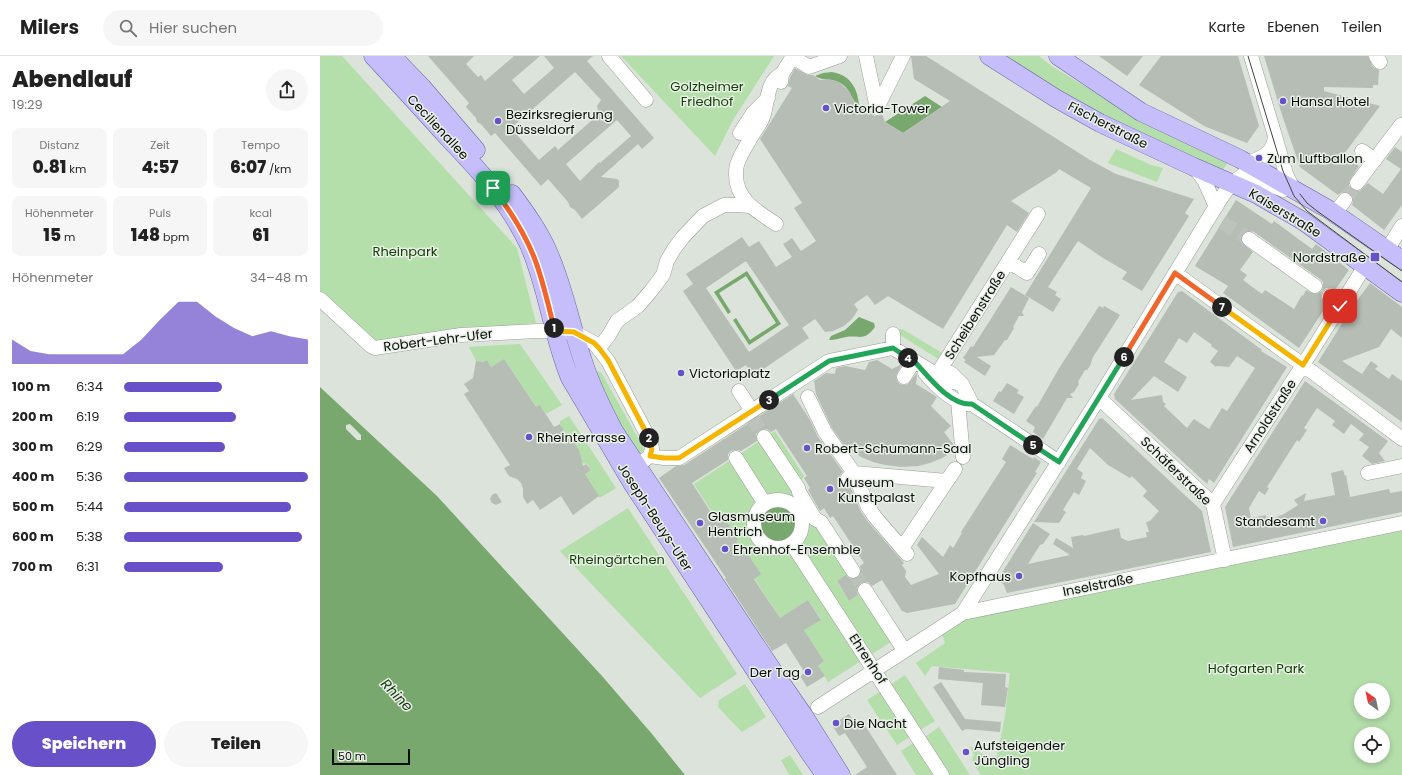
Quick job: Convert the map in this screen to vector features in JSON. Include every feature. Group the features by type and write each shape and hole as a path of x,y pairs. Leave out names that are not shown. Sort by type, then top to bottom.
{"main road":[{"name":"Cecilienallee","path":"373,56 474,165 506,205 523,233 534,257 541,277 555,331"},
{"name":"Cecilienallee","path":"392,56 422,87 480,155 526,213 540,236 553,264 574,332"},
{"name":"Fischerstraße","path":"989,56 1057,99 1088,116 1194,167 1232,183"},
{"name":"Fischerstraße","path":"1058,56 1141,112 1248,163"},
{"name":"Kaiserstraße","path":"1248,163 1300,194 1340,207 1387,250 1402,260"},
{"name":"Kaiserstraße","path":"1232,183 1256,194 1297,218 1402,293"},
{"name":"Joseph-Beuys-Ufer","path":"555,331 562,360 570,378 604,437 809,752 826,775"},
{"name":"Joseph-Beuys-Ufer","path":"574,332 584,365 597,398 614,431 644,460 771,668 804,716 840,775"}],"street":[{"path":"609,56 646,100"},
{"path":"776,224 750,206 743,198 736,180 737,166 763,117 766,99 772,83 777,76 782,74 793,56 809,67 840,56"},
{"path":"866,56 877,108 903,56"},
{"path":"1251,56 1286,174 1300,194"},
{"path":"740,133 753,113 766,99"},
{"path":"1357,183 1401,125"},
{"path":"1248,163 1258,160 1268,154 1273,145 1275,136"},
{"path":"1362,151 1375,160"},
{"path":"1194,167 1204,180 1216,215"},
{"name":"Kaiserstraße","path":"1232,183 1240,176 1249,175 1266,184 1300,194"},
{"path":"963,613 1099,398 1175,273 1216,215 1232,183"},
{"path":"599,348 610,335 617,321 638,306 663,275 667,261 674,249 703,216 724,205 737,204 750,206"},
{"name":"Scheibenstraße","path":"940,375 1038,214"},
{"path":"1387,250 1402,226"},
{"path":"1249,239 1315,286"},
{"path":"1009,262 1027,273 1039,254"},
{"name":"Arnoldstraße","path":"1213,504 1365,266"},
{"path":"1175,273 1402,438"},
{"path":"1329,296 1340,306"},
{"name":"Robert-Lehr-Ufer","path":"320,299 375,348 461,336 538,331 574,332"},
{"path":"574,332 594,343 608,360 647,434 652,449 644,460"},
{"path":"604,437 626,460 679,458 751,414 799,388 829,361 893,341 914,361 940,375 962,384 965,403 959,463 905,551 868,507 799,388"},
{"path":"904,377 914,361"},
{"path":"940,375 965,403 1059,462"},
{"path":"739,391 751,414"},
{"name":"Schäferstraße","path":"1099,398 1213,504 1226,560"},
{"path":"764,437 798,488 804,506 815,519 821,522 853,571"},
{"path":"736,458 765,504"},
{"path":"1368,473 1402,466"},
{"path":"851,476 947,481"},
{"path":"779,500 793,505 804,506 801,517 801,532 792,544 785,548 777,548 769,547 752,540 755,518 759,510 765,504 779,500"},
{"name":"Inselstraße","path":"818,707 963,613 1402,523"},
{"name":"Ehrenhof","path":"792,544 942,775"},
{"path":"865,590 904,650"}],"green space":[{"name":"Rheinpark","path":"320,56 342,56 517,248 536,323 375,342 320,291"},
{"name":"Golzheimer Friedhof","path":"621,56 774,56 733,120 715,156"},
{"path":"1001,56 1039,56 1053,67 1121,108 1228,162 1222,171 1092,110"},
{"path":"1116,149 1151,165 1163,168 1157,182 1108,163"},
{"path":"899,329 902,329 944,354 940,360 897,333"},
{"path":"520,344 562,405 546,414 540,405 536,407 504,359 491,367 487,360 483,362 476,361 469,347"},
{"path":"595,371 602,374 643,447 644,450 641,453 639,454 621,431"},
{"path":"569,416 616,488 600,498 585,474 591,470 587,464 582,463 575,446 563,433 564,430 560,424 560,421"},
{"path":"775,431 804,476 796,489 850,573 837,582 849,601 863,592 894,640 828,682 818,666 824,661 804,630 821,619 808,600 780,618 694,484"},
{"name":"Rheingärtchen","path":"628,508 737,674 700,698 560,551"},
{"name":"Hofgarten Park","path":"1402,530 1402,775 981,775 972,761 974,754 969,746 988,757 997,756 1005,716 1010,673 932,666 925,676 916,663 945,643 941,631 962,620"},
{"path":"905,675 935,721 920,730 890,685"},
{"path":"745,684 766,717 742,732 718,707 719,700"},
{"path":"881,691 911,736 897,745 867,700"},
{"path":"939,727 970,775 949,775 925,737"},
{"path":"915,742 936,775 916,775 901,751"},
{"path":"790,755 803,775 790,775 788,773 781,760"}],"water":[{"path":"832,72 844,76 852,83 857,94 859,106 854,101 845,86 835,81 818,78 815,76"},
{"path":"925,96 942,107 903,133 885,122"},
{"path":"747,271 781,324 749,345 733,320 736,318 750,340 776,323 746,276 719,293 731,312 728,314 714,292"},
{"path":"859,317 874,323 875,327 868,335 862,337 846,337 829,340 831,336 845,330"},
{"name":"Rhine","path":"320,387 437,496 602,676 685,775 320,775"},
{"path":"778,507 790,512 795,524 790,536 778,541 766,536 761,524 766,512"}],"pier":[{"path":"350,424 361,435 361,440 357,440 346,429 346,425"}],"building":[{"name":"Bezirksregierung Düsseldorf","path":"428,56 474,56 466,64 478,77 481,75 485,81 514,56 540,56 512,80 524,94 554,68 544,56 593,56 587,61 654,138 642,149 638,144 601,177 617,179 619,181 619,187 582,219 575,210 570,207 568,202 548,179 541,186 495,133 491,136 481,124 477,122 476,118 466,107 469,103","holes":["575,72 601,100 597,106 599,114 558,150 555,146 539,160 511,128","617,120 631,136 600,163 599,162 580,181 566,164"]},
{"path":"911,56 926,56 1090,160 1116,174 1194,199 1185,213 1189,216 1142,291 1122,279 1127,272 1078,241 1048,287 1057,292 1055,295 1061,299 1053,312 1025,295 1091,188 1059,169 1057,172 1011,201 1029,213 1017,232 1007,225 943,329 888,296 875,305 867,295 854,304 858,310 852,319 844,326 833,331 825,332 815,319 802,328 809,338 753,376 746,365 736,371 683,291 693,284 686,274 742,237 749,247 759,241 776,267 792,257 783,244 792,238 801,251 816,241 794,208 802,203 760,139 792,88 788,86 790,77 795,68 808,75 813,75 820,80 829,79 839,82 849,91 854,102 862,107 868,106 870,112 874,116 882,114 885,122 903,133 950,101 914,79","holes":["746,261 789,325 749,352 706,288"]},
{"path":"1099,56 1143,56 1127,76"},
{"path":"1161,56 1238,56 1259,126 1247,143 1204,126 1139,85"},
{"path":"1264,56 1368,56 1373,67 1379,70 1378,85 1373,85 1373,88 1324,87 1324,91 1380,106 1344,154 1359,166 1349,182 1349,186 1352,190 1360,191 1368,183 1383,194 1401,169 1386,159 1395,147 1402,152 1402,205 1384,230 1352,205 1353,197 1350,193 1342,192 1338,195 1300,167"},
{"path":"1236,200 1272,224 1274,221 1312,249 1316,244 1349,270 1335,290 1326,288 1322,291 1321,298 1327,305 1299,348 1223,293 1228,286 1195,266","holes":["1246,231 1254,232 1320,279 1323,282 1322,291 1315,294 1306,290 1294,309 1265,290 1262,294 1243,280 1247,275 1240,270 1253,252 1241,242 1242,234"]},
{"path":"1370,283 1402,307 1402,338 1391,329 1379,347 1342,361 1362,374 1371,361 1378,366 1375,369 1389,379 1392,374 1402,381 1402,422 1318,362 1353,306"},
{"path":"1011,287 1029,298 1022,312 1024,316 1019,316 1007,340 1005,340 994,355 977,357 991,366 985,376 964,362 966,360 963,358 971,346 973,347"},
{"path":"1182,291 1262,350 1261,351 1287,367 1214,483 1209,479 1207,484 1115,399 1114,394 1178,292","holes":["1194,332 1212,345 1211,346 1218,351 1210,362 1216,367 1229,367 1237,356 1255,368 1227,411 1222,408 1209,429 1194,419 1187,428 1164,406 1166,404 1163,402 1162,395 1131,400 1154,376 1178,392 1187,377 1164,362 1179,338 1187,343"]},
{"path":"1099,306 1103,308 1104,306 1120,315 1093,357 1090,366 1087,370 1085,370 1074,392 1070,394 1073,398 1067,398 1043,439 1033,432 1035,427 1026,421 1036,406 1037,407 1058,370"},
{"name":"Rheinterrasse","path":"504,359 536,407 540,405 554,427 560,424 564,430 560,433 574,443 579,450 583,466 586,464 591,470 585,474 599,496 573,515 561,496 540,510 533,500 527,504 523,497 523,488 521,483 517,479 509,476 504,468 510,465 464,394 469,391 464,384 473,378 476,361 483,362 487,360 491,367"},
{"path":"877,360 892,369 902,364 896,376 897,381 900,384 908,384 917,373 916,384 937,397 931,406 951,426 944,432 953,444 954,451 930,463 918,466 902,467 873,462 861,457 844,445 832,428 816,394 814,381 826,373 835,374 836,368 845,366 865,370 869,362"},
{"path":"1305,381 1388,441 1379,453 1385,461 1372,464 1362,456 1369,447 1359,440 1364,434 1351,424 1344,434 1332,425 1335,421 1317,408 1304,428 1307,430 1299,442 1297,440 1267,487 1269,488 1265,495 1259,491 1249,508 1251,518 1266,515 1266,518 1274,516 1274,518 1284,514 1298,505 1294,500 1306,493 1304,501 1335,495 1331,473 1343,470 1345,476 1346,475 1350,497 1389,489 1390,493 1402,491 1402,512 1233,547 1225,507"},
{"path":"1007,383 1019,390 1017,393 1024,397 1014,414 993,401 999,391 1001,392"},
{"path":"793,394 810,420 818,437 843,472 840,475 841,483 845,486 850,486 861,512 904,563 902,565 906,571 905,577 911,585 939,574 917,545 922,537 943,557 950,545 953,548 962,533 961,532 1006,462 1002,459 1010,445 1033,459 1034,457 1041,462 1035,472 1037,473 955,604 907,613 902,611 882,580 872,586 868,582 861,583 857,590 858,595 849,601 837,581 846,575 850,579 857,578 861,574 860,566 864,563 833,516 830,518 824,508 820,511 808,490 810,488 804,478 807,476 776,429 771,432 767,429 760,430 756,434 757,441 741,451 731,451 728,454 728,460 692,483 718,523 725,519 738,540 736,541 740,548 745,554 747,553 761,574 754,579 780,618 808,600 821,620 804,630 824,661 818,666 825,676 807,687 800,676 805,673 786,643 772,651 725,579 726,578 659,478 676,466 684,465"},
{"path":"1102,418 1202,511 1211,552 1007,593 1004,585 998,579 1033,523 1050,534 1043,544 1040,545 1028,564 1070,555 1053,544 1056,538 1073,548 1071,537 1084,536 1119,528 1121,538 1128,541 1147,537 1146,532 1149,532 1146,522 1150,521 1159,511 1143,496 1147,491 1132,476 1130,478 1108,465 1090,448 1077,469 1083,473 1081,478 1086,481 1079,495 1074,492 1063,510 1066,512 1059,523 1034,522 1099,419"},
{"path":"496,493 502,502 496,505 492,503 490,499 492,495"},
{"path":"939,667 964,670 964,672 1006,674 1005,687 1008,688 1005,707 981,705 983,683 938,679"},
{"path":"941,682 965,719 1001,722 1000,732 966,729 962,731 933,687"},
{"path":"849,714 856,725 862,721 897,775 855,775 867,767 845,733 839,736 832,725"}],"tunnel":[{"path":"1345,200 1357,183"},
{"path":"1222,222 1249,239"},
{"path":"752,417 764,437"},
{"path":"853,571 865,590"}],"tram line":[{"path":"1248,56 1283,171 1294,196 1307,211 1402,282"},
{"path":"1300,194 1307,203 1317,211 1402,271"}],"place":[{"name":"Hansa Hotel","path":"1283,101"},
{"name":"Victoria-Tower","path":"826,108"},
{"name":"Bezirksregierung Düsseldorf","path":"498,121"},
{"name":"Zum Luftballon","path":"1259,158"},
{"name":"Nordstraße","path":"1375,257"},
{"name":"Victoriaplatz","path":"681,373"},
{"name":"Rheinterrasse","path":"529,437"},
{"name":"Robert-Schumann-Saal","path":"807,448"},
{"name":"Museum Kunstpalast","path":"830,489"},
{"name":"Standesamt","path":"1323,521"},
{"name":"Glasmuseum Hentrich","path":"700,523"},
{"name":"Ehrenhof-Ensemble","path":"725,549"},
{"name":"Kopfhaus","path":"1019,576"},
{"name":"Der Tag","path":"808,672"},
{"name":"Die Nacht","path":"836,723"},
{"name":"Aufsteigender Jüngling","path":"966,752"}],"route":[{"path":"493,188 515,219 534,257 541,277 555,331 574,332 594,343 599,348 608,360 651,442 652,449 650,456 664,458 679,458 829,361 893,348 914,361 940,389 965,404 972,404 1059,462 1175,273 1303,365 1340,306"}]}
